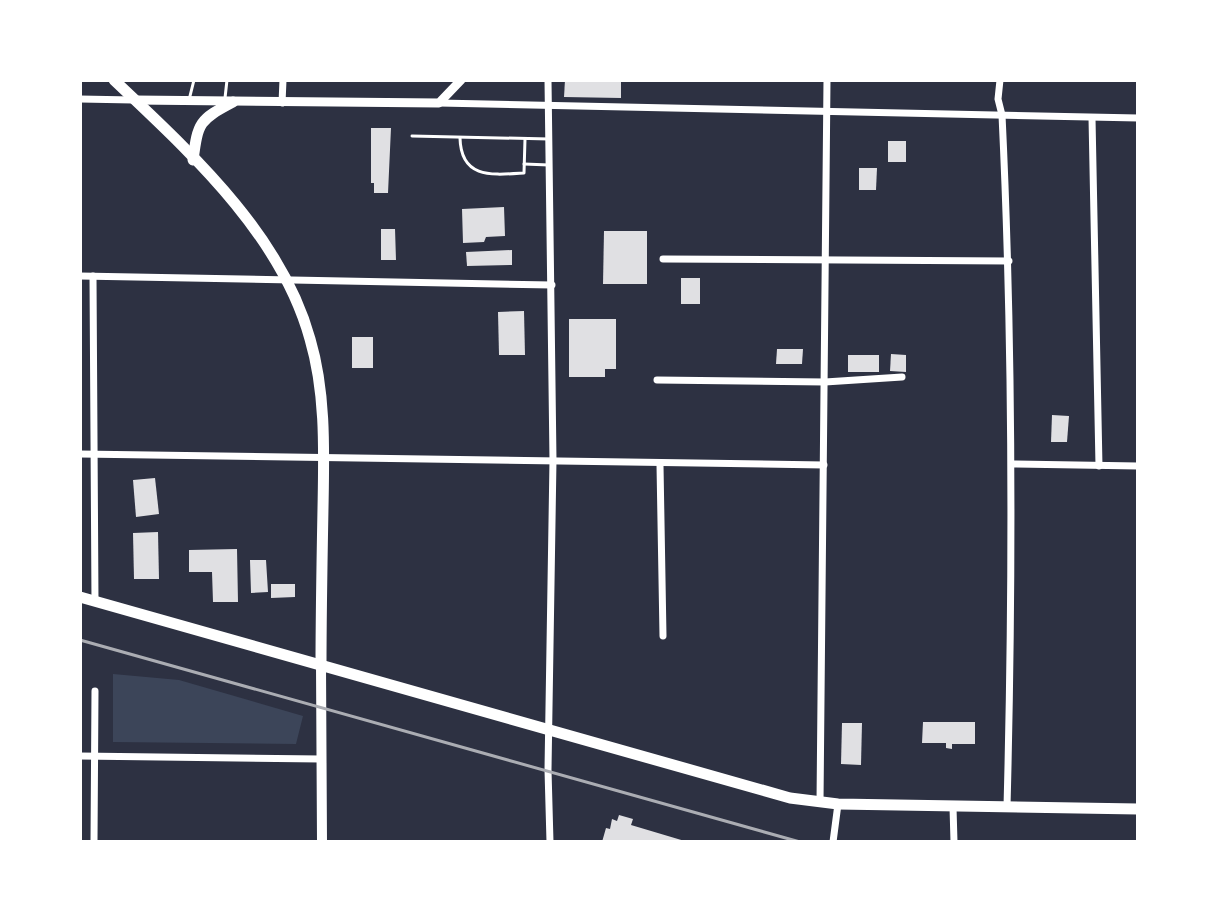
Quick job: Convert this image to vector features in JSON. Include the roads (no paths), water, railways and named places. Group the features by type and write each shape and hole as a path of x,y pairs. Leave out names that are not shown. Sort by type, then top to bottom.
{"main road":[{"path":"114,80 193,160 260,235 288,283 310,338 320,385 324,455 322,842"},
{"path":"193,160 196,135 203,118 229,102"},
{"path":"80,597 732,784 820,802 1138,809"}],"street":[{"path":"282,103 283,80"},
{"path":"439,103 461,80"},
{"path":"548,80 553,460 550,842"},
{"path":"820,802 827,80"},
{"path":"1000,80 998,99 1002,115 1009,261 1012,464 1007,807"},
{"path":"80,99 439,103 1138,118"},
{"path":"1092,118 1099,466"},
{"path":"663,259 1009,261"},
{"path":"80,276 288,283 552,285"},
{"path":"93,276 95,601"},
{"path":"657,380 825,382 902,377"},
{"path":"80,454 324,455 660,465 824,465"},
{"path":"1012,464 1138,466"},
{"path":"660,465 663,636"},
{"path":"94,842 95,691"},
{"path":"80,756 321,759"},
{"path":"833,842 838,804"},
{"path":"953,807 954,842"}],"lane":[{"path":"189,101 194,80"},
{"path":"227,80 229,102"},
{"path":"412,136 549,139"},
{"path":"460,138 461,155 472,169 493,175 524,173 525,139"},
{"path":"524,164 549,165"}],"railway":[{"path":"80,640 800,842"}]}
